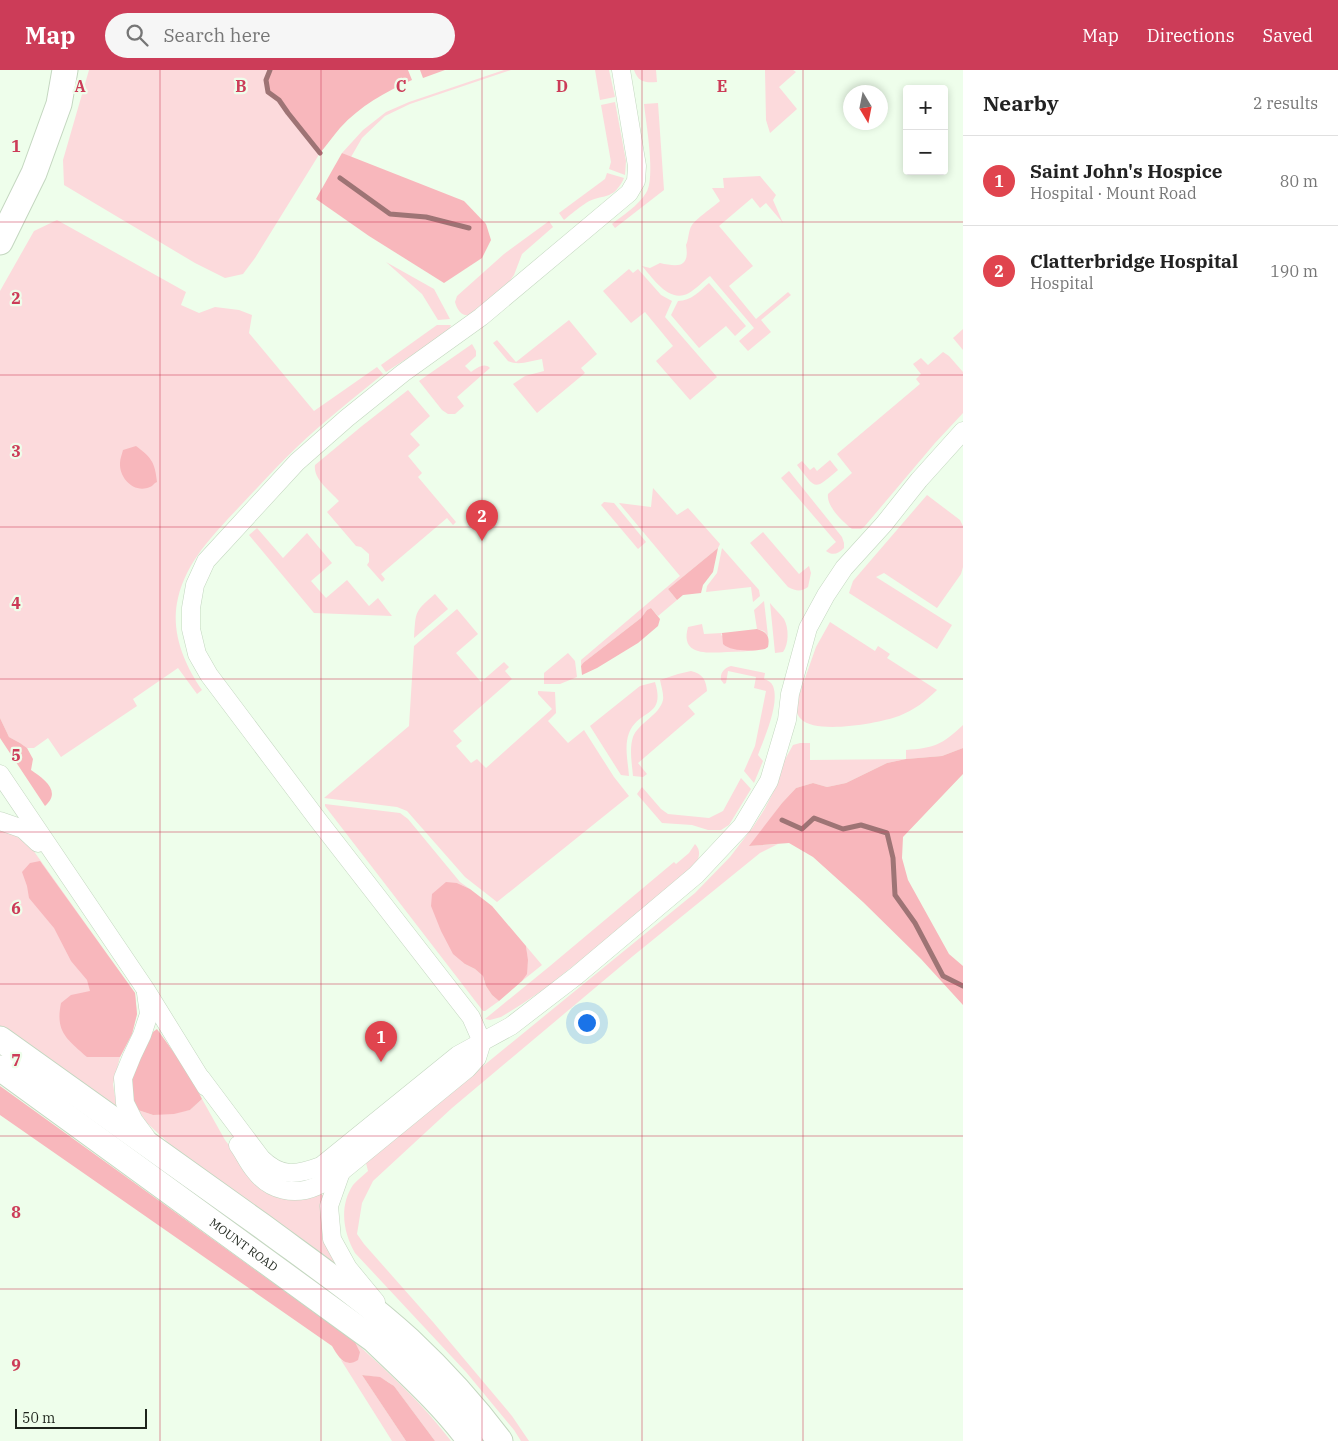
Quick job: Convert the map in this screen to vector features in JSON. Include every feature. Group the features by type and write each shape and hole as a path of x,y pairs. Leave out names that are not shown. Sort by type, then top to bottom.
{"main road":[{"path":"0,242 34,173 59,104 65,70"},
{"path":"0,1039 334,1279 407,1339 441,1371 484,1419 500,1441"},
{"name":"MOUNT ROAD","path":"0,1068 374,1340 421,1386 470,1441"}],"street":[{"path":"0,774 146,990 201,1078 255,1172 266,1182 277,1188 291,1191 305,1190 318,1186 340,1172 468,1069 477,1058 482,1042 471,1017 313,814 209,675 197,654 191,629 191,608 195,585 206,561 298,462 347,418 403,373 481,317 629,193 636,181 637,166 621,70"},
{"path":"201,1078 269,1166 280,1172 292,1174 321,1166 458,1055 512,1026 576,976 696,875 742,826 769,781 787,720 790,694 808,628 826,595 844,568 963,431"},
{"path":"0,821 23,829 58,862"},
{"path":"146,990 150,1014 123,1078 125,1103 134,1121 155,1150"},
{"path":"340,1172 329,1206 332,1239 348,1268 407,1339"}],"shaded area":[{"path":"89,70 270,70 266,80 268,92 279,100 320,153 255,258 243,274 225,278 195,263 64,185 63,160"},
{"path":"270,70 408,70 412,80 392,89 364,106 340,128 320,153 279,100 268,92 266,80"},
{"path":"420,70 445,70 423,78"},
{"path":"504,70 511,70 410,104 385,116 362,138 351,157 342,153 363,130 386,112 409,102"},
{"path":"595,70 609,70 615,97 600,100"},
{"path":"634,70 656,70 657,82 642,81"},
{"path":"765,70 793,70 796,72 779,87 797,109 770,133 766,120"},
{"path":"615,102 626,161 625,175 609,169 611,162 601,105"},
{"path":"658,103 664,190 615,228 612,224 639,202 649,186 650,164 644,104"},
{"path":"342,153 464,201 486,224 491,240 482,258 444,283 369,236 316,199"},
{"path":"607,173 624,178 616,191 586,203 564,220 559,213 605,179"},
{"path":"760,176 776,195 773,200 783,223 766,203 760,208 752,198 719,226 753,266 729,286 756,319 788,292 791,295 761,320 771,332 748,351 739,341 754,328 710,276 689,293 675,295 656,283 642,266 650,268 660,263 677,265 684,262 687,253 686,245 692,225 720,201 712,188 724,188 723,178"},
{"path":"57,220 186,292 181,305 199,313 215,307 239,310 252,315 249,333 314,411 377,367 383,374 317,429 282,462 212,537 188,571 178,598 176,610 177,635 184,658 202,690 197,694 178,668 133,699 137,706 61,757 48,738 34,748 27,748 9,737 0,718 0,291 34,231"},
{"path":"549,221 553,227 522,254 514,275 507,285 470,315 460,312 455,302 457,296 504,254"},
{"path":"386,262 434,289 450,319 438,320 422,294"},
{"path":"629,269 633,273 638,269 661,295 672,301 665,317 717,377 690,400 656,361 673,346 645,312 631,323 603,291"},
{"path":"709,283 746,326 735,336 726,326 699,348 671,315 678,301 691,297"},
{"path":"569,320 597,354 581,368 585,373 537,413 513,384 525,376 544,371 542,359 525,363 516,363 508,361 493,343 497,340 516,362"},
{"path":"437,325 451,325 448,332 386,372 381,365"},
{"path":"963,329 963,350 953,338"},
{"path":"472,344 476,351 476,356 465,366 471,372 478,367 488,366 490,368 457,397 464,406 455,414 448,414 442,410 419,381"},
{"path":"943,352 963,372 963,413 864,527 852,529 836,513 828,499 828,494 852,473 837,454 920,384 916,379 921,374 913,364 921,358 928,365"},
{"path":"408,390 430,416 410,434 420,445 408,456 422,473 418,477 456,522 453,525 447,518 381,574 385,579 382,582 367,565 369,554 361,547 356,546 327,512 339,501 319,480 315,465"},
{"path":"136,446 151,461 156,475 157,482 151,487 144,489 129,483 120,469 123,450"},
{"path":"830,460 838,470 824,482 816,485 808,479 797,465 802,461 810,470 814,467 817,471"},
{"path":"789,471 842,537 844,548 840,552 833,554 826,551 836,542 781,478"},
{"path":"653,488 677,515 688,508 720,544 718,548 668,589 677,600 658,616 651,608 647,610 641,618 581,666 581,660 680,576 619,503 651,507"},
{"path":"927,495 960,520 963,526 963,567 961,574 937,608 884,573 876,577 952,625 937,649 849,593 853,581"},
{"path":"604,502 614,503 646,542 638,549 601,505"},
{"path":"257,528 283,558 307,533 332,563 311,581 326,598 347,580 369,606 378,598 392,616 314,613 249,535"},
{"path":"763,532 799,574 809,566 811,573 808,587 798,590 788,587 750,543"},
{"path":"718,548 713,572 703,585 701,593 683,595 677,600 668,589"},
{"path":"722,548 759,590 760,596 753,602 751,587 706,592 707,586 717,573"},
{"path":"435,594 448,609 414,638 417,613"},
{"path":"764,601 768,636 764,631 757,629 754,610"},
{"path":"770,603 784,619 787,627 788,636 783,652 775,653"},
{"path":"651,608 660,619 658,626 638,643 582,675 581,666 583,663"},
{"path":"457,609 478,634 456,653 481,682 504,662 509,667 505,671 512,679 453,731 462,741 456,746 471,763 477,759 486,768 552,709 538,694 538,691 555,692 556,713 548,721 568,743 584,730 614,777 629,796 497,902 465,877 407,811 397,807 324,798 409,726 414,646"},
{"path":"830,622 875,651 878,646 890,654 887,658 937,690 910,711 878,722 834,727 809,724 801,719 797,713 797,701 816,647"},
{"path":"702,624 704,634 722,633 721,635 748,650 759,650 711,653 697,651 688,643 688,627"},
{"path":"757,629 768,637 768,647 765,649 737,650 723,644 722,633"},
{"path":"568,653 575,661 577,677 560,684 544,684 544,673"},
{"path":"731,666 765,673 764,679 771,683 775,693 773,711 758,755 763,761 754,783 744,771 755,746 766,691 754,688 756,677 728,671 726,683 724,684 721,680 722,673 724,669"},
{"path":"691,671 703,678 707,691 688,706 695,714 638,763 647,774 643,777 633,776 631,751 633,737 640,727 661,706 663,693 660,680"},
{"path":"655,682 657,702 650,712 633,725 629,733 627,749 629,776 621,775 590,726 640,686"},
{"path":"0,718 9,737 27,748 33,759 31,770 46,781 49,786 52,795 50,801 45,806 0,738"},
{"path":"963,725 963,748 942,756 906,759 906,750 937,744"},
{"path":"810,743 810,760 906,759 887,763 846,783 827,787 813,783 796,788 782,803 750,846 778,844 760,853 633,956 452,1108 373,1181 362,1203 357,1234 512,1416 529,1441 521,1441 466,1372 355,1253 345,1228 344,1219 346,1202 353,1185 368,1171 366,1163 695,893 730,857 753,827 778,783 783,763 793,745"},
{"path":"963,748 963,774 903,837 902,858 908,880 949,954 963,966 963,1005 921,959 863,902 813,857 789,843 749,846 796,788 813,783 827,787 846,783 887,763 906,759 942,756"},
{"path":"741,778 751,789 729,825 721,830 708,830 692,825 662,823 637,794 642,787 661,809 668,814 709,818 723,811"},
{"path":"325,804 400,813 408,819 460,882 470,889 457,883 465,964 483,976 486,986 499,1001 483,1011"},
{"path":"0,830 7,831 28,843 135,993 137,1014 132,1034 120,1057 113,1084 117,1109 0,1027"},
{"path":"695,844 699,855 694,867 547,987 501,1017 490,1020 485,1019 674,862 676,864 689,853"},
{"path":"40,861 135,993 137,1014 132,1034 120,1057 87,1057 68,1040 61,1028 61,1003 71,995 90,991 87,980 71,961 54,928 29,898 22,872 30,863"},
{"path":"446,882 457,883 470,889 492,906 526,946 527,974 522,981 499,1001 486,986 483,976 453,954 441,931 431,906 432,894"},
{"path":"526,946 542,965 522,981 527,964"},
{"path":"157,1029 190,1075 202,1099 190,1110 174,1114 153,1115 138,1110 133,1103 131,1075 153,1032"},
{"path":"0,1086 355,1342 360,1352 358,1360 349,1363 342,1360 332,1346 0,1115"},
{"path":"202,1099 225,1140 257,1182 323,1195 321,1206 348,1279 188,1161 147,1123 138,1110 153,1115 190,1110"},
{"path":"355,1342 393,1377 451,1441 435,1441 394,1386 379,1378 362,1375 406,1441 392,1441 341,1360 348,1363 360,1352"},
{"path":"362,1375 380,1377 394,1386 435,1441 406,1441"}],"waterway":[{"path":"270,70 266,80 268,92 279,100 320,153"},
{"path":"340,178 390,214 426,217 469,228"},
{"path":"782,820 802,829 814,818 843,829 861,825 887,833 893,858 895,895 915,923 943,976 963,986"}],"place":[{"name":"Clatterbridge Hospital","path":"482,541"},
{"name":"Saint John's Hospice","path":"381,1062"}]}
